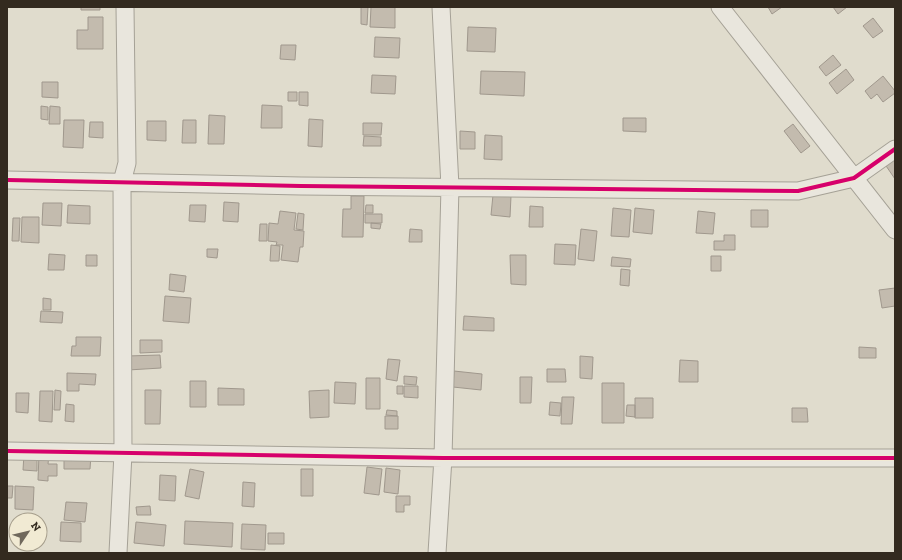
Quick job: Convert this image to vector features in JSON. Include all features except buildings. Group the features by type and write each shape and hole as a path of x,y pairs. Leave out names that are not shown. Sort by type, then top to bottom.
{"street":[{"path":"118,553 123,453 122,182 127,163 125,7"},
{"path":"437,553 443,458 450,187 441,7"},
{"path":"720,7 895,230"},
{"path":"7,180 798,191 854,178 895,149"},
{"path":"7,451 443,458 895,458"}],"cycle path":[{"path":"7,180 301,186 798,191 854,178 895,149"},
{"path":"7,451 443,458 895,458"}]}
